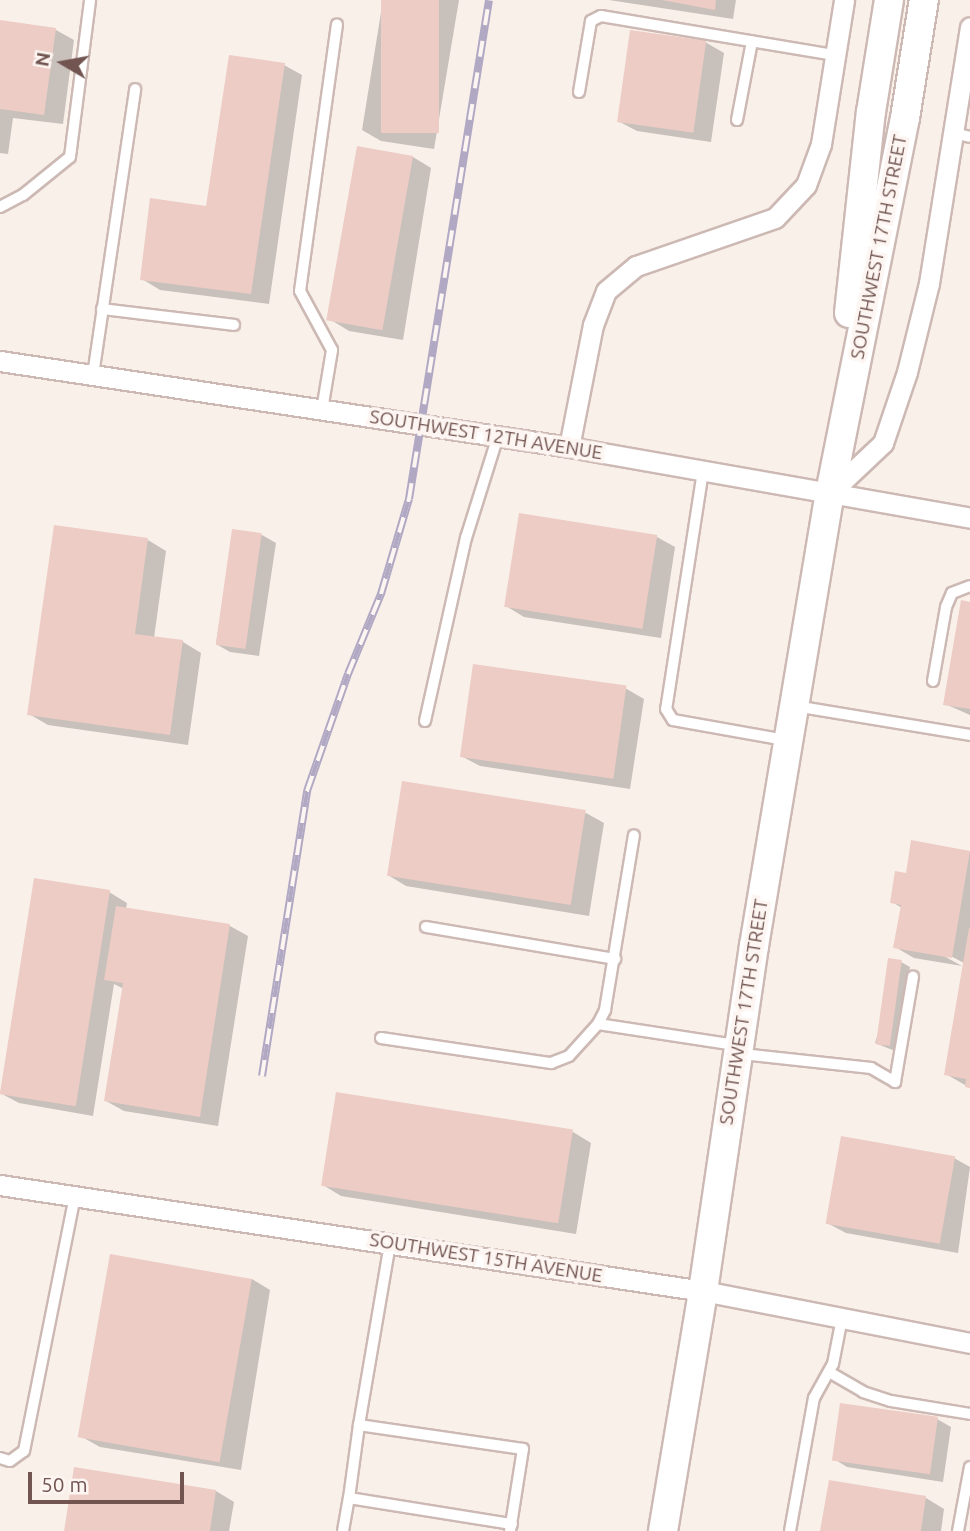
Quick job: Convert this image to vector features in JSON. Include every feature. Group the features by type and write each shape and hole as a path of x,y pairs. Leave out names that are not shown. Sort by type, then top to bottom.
{"main road":[{"name":"SOUTHWEST 17TH STREET","path":"830,493 871,112 889,0"},
{"name":"SOUTHWEST 17TH STREET","path":"663,1531 703,1291 738,1050 830,493 905,118 924,0"}],"street":[{"path":"569,447 593,326 606,291 636,266 775,218 806,185 821,144 844,0"},
{"path":"830,493 883,443 907,372 961,135 970,27"},
{"name":"SOUTHWEST 12TH AVENUE","path":"0,361 569,447 970,518"},
{"name":"SOUTHWEST 15TH AVENUE","path":"0,1185 703,1291 970,1343"}],"lane":[{"path":"0,207 23,195 70,158 90,0"},
{"path":"579,92 591,21 601,16 835,55"},
{"path":"321,410 332,351 300,291 337,25"},
{"path":"737,120 752,41"},
{"path":"93,375 135,89"},
{"path":"102,309 234,326"},
{"path":"425,721 466,538 498,436"},
{"path":"703,471 666,709 673,720 789,741"},
{"path":"933,681 946,607 952,593 970,586"},
{"path":"794,706 970,735"},
{"path":"381,1038 551,1063 569,1056 597,1024 605,1010 634,835"},
{"path":"426,927 615,959"},
{"path":"597,1024 738,1050 871,1068 895,1082 913,977"},
{"path":"0,1458 10,1461 24,1451 75,1196"},
{"path":"343,1531 390,1244"},
{"path":"790,1531 814,1398 833,1364 842,1318"},
{"path":"829,1372 863,1392 891,1401 970,1414"},
{"path":"349,1498 511,1527 523,1449 359,1425"},
{"path":"958,1531 970,1467"}],"building":[{"path":"381,0 439,0 439,133 381,133"},
{"path":"662,0 716,0 715,10"},
{"path":"0,20 56,28 44,115 0,109"},
{"path":"630,30 706,41 693,133 617,122"},
{"path":"229,55 285,63 251,294 140,280 150,198 206,206"},
{"path":"357,146 413,156 382,330 326,320"},
{"path":"519,513 657,535 642,629 504,607"},
{"path":"54,525 148,538 135,634 183,640 170,735 27,715"},
{"path":"232,529 262,533 245,649 216,645"},
{"path":"961,600 970,602 970,709 943,705"},
{"path":"473,664 626,686 613,779 460,757"},
{"path":"402,781 586,810 571,905 387,876"},
{"path":"911,840 970,851 952,958 893,948 901,905 890,903 895,871 906,873"},
{"path":"34,878 110,890 76,1106 0,1094"},
{"path":"116,906 230,924 200,1117 104,1101 123,983 104,980"},
{"path":"969,928 970,1088 965,1087 966,1079 944,1075"},
{"path":"888,958 902,960 890,1046 876,1044"},
{"path":"336,1092 573,1130 558,1223 321,1186"},
{"path":"841,1136 955,1156 940,1244 826,1224"},
{"path":"110,1254 252,1279 220,1462 78,1437"},
{"path":"840,1403 938,1417 930,1474 832,1460"},
{"path":"74,1467 216,1490 210,1531 64,1531"},
{"path":"829,1480 926,1496 921,1531 820,1531"}],"railway":[{"path":"262,1076 307,791 348,674 381,594 409,499 489,0"}]}
